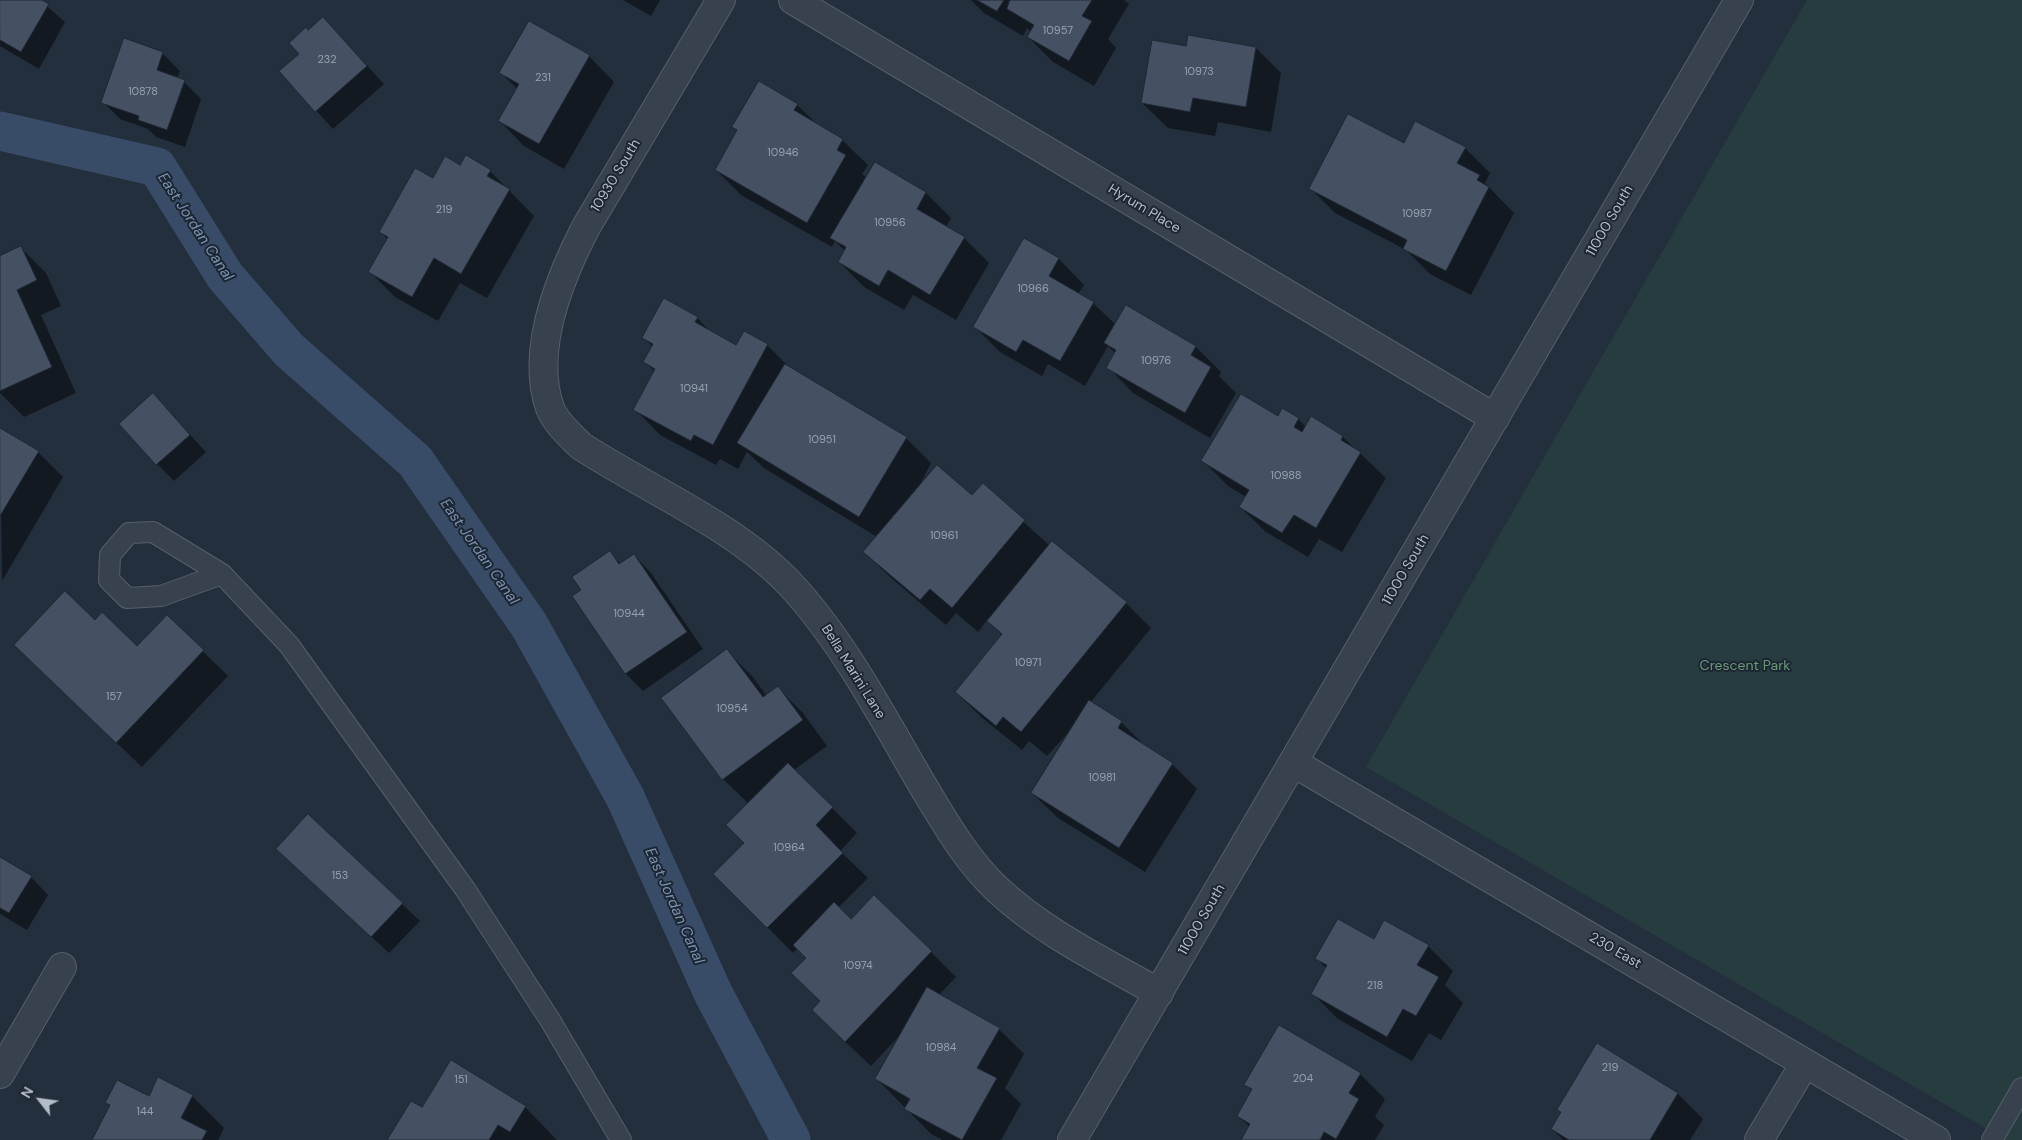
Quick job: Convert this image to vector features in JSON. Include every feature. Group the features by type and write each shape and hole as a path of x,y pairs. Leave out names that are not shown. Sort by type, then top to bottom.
{"street":[{"name":"10930 South","path":"545,364 548,329 555,295 569,260 586,227 721,0"},
{"name":"Hyrum Place","path":"793,0 1495,418"},
{"name":"11000 South","path":"1072,1140 1160,993 1739,0"},
{"name":"Bella Marini Lane","path":"545,364 550,408 563,428 581,446 759,555 814,610 835,640 946,825 969,858 998,889 1033,919 1160,993"},
{"name":"230 East","path":"1294,763 1936,1140"},
{"path":"0,1074 62,967"},
{"path":"1759,1140 1805,1063"}],"lane":[{"path":"222,574 161,596 127,598 109,580 110,555 129,533 153,532 222,574 289,645 465,889 550,1020 621,1140"},
{"path":"1992,1140 2022,1088"}],"green space":[{"name":"Crescent Park","path":"1807,0 2022,0 2022,1140 2006,1140 1366,767"}],"building":[{"path":"0,0 42,0 49,4 21,52 0,40"},
{"path":"977,0 1004,0 997,11"},
{"path":"1010,0 1092,0 1082,16 1092,21 1069,61 1027,37 1034,25 1007,9"},
{"path":"323,17 367,66 315,112 279,71 299,54 289,43 306,27 308,30"},
{"path":"529,21 590,55 539,144 498,121 519,84 499,73"},
{"path":"1188,35 1256,47 1246,107 1193,98 1190,112 1141,103 1152,40 1186,46"},
{"path":"124,38 163,52 157,70 185,80 167,130 138,120 139,116 101,103"},
{"path":"759,81 798,104 794,110 843,139 837,150 846,155 807,223 715,170 737,130 732,127"},
{"path":"1348,114 1404,143 1415,121 1466,147 1457,163 1480,175 1477,180 1489,187 1446,271 1403,249 1407,240 1309,189"},
{"path":"466,155 491,170 487,176 510,189 461,274 434,258 412,297 368,272 388,237 379,232 415,168 433,178 445,156 460,165"},
{"path":"875,162 926,192 917,209 965,237 930,295 888,270 879,286 838,262 846,247 830,238"},
{"path":"1024,238 1059,258 1049,276 1094,302 1060,361 1023,340 1016,352 973,327"},
{"path":"21,246 37,280 17,290 52,367 0,391 0,256"},
{"path":"664,298 698,317 695,322 736,345 744,331 768,344 713,445 694,435 691,441 633,410 655,369 643,362 653,344 642,338"},
{"path":"1126,305 1196,346 1191,355 1211,367 1185,413 1106,368 1116,350 1104,343"},
{"path":"785,364 907,437 859,517 737,443"},
{"path":"153,393 190,435 156,465 119,424"},
{"path":"1241,394 1278,416 1282,408 1299,418 1294,427 1302,432 1311,416 1343,436 1341,440 1361,452 1316,528 1294,515 1282,533 1239,507 1249,490 1201,461"},
{"path":"0,428 39,451 0,516"},
{"path":"937,465 972,495 983,483 1025,520 952,608 930,589 920,600 863,552"},
{"path":"1052,541 1127,602 1021,732 1003,717 996,726 955,692 1002,634 987,621"},
{"path":"610,551 619,564 634,554 687,632 625,674 572,596 581,590 572,577"},
{"path":"65,591 95,620 102,612 137,646 167,615 204,650 116,743 14,645"},
{"path":"727,649 763,697 778,686 803,720 722,780 661,698"},
{"path":"1089,700 1122,721 1118,728 1173,763 1119,848 1031,793"},
{"path":"788,763 833,807 816,825 843,853 767,928 713,874 744,843 726,825"},
{"path":"308,814 403,903 371,937 276,849"},
{"path":"0,857 32,876 9,913 0,908"},
{"path":"874,895 932,951 845,1042 812,1010 820,1001 791,973 806,958 793,945 834,902 851,919"},
{"path":"1338,919 1374,939 1384,920 1429,945 1417,965 1439,977 1416,1016 1403,1009 1387,1037 1311,994 1327,965 1315,959"},
{"path":"927,987 1000,1028 977,1068 997,1078 962,1140 904,1109 910,1099 875,1079"},
{"path":"1279,1025 1361,1073 1349,1093 1359,1099 1336,1139 1324,1132 1320,1140 1241,1140 1250,1124 1237,1116 1252,1089 1244,1085"},
{"path":"1597,1043 1678,1093 1650,1140 1569,1140 1551,1129 1561,1112 1557,1110"},
{"path":"451,1060 526,1106 510,1132 498,1125 489,1140 387,1140 411,1101 422,1107"},
{"path":"158,1077 193,1095 181,1118 207,1131 202,1140 92,1140 110,1105 105,1103 117,1080 149,1096"}],"waterway":[{"name":"East Jordan Canal","path":"0,131 157,167 225,276 289,350 415,461 529,625 625,797 713,993 791,1140"}]}
